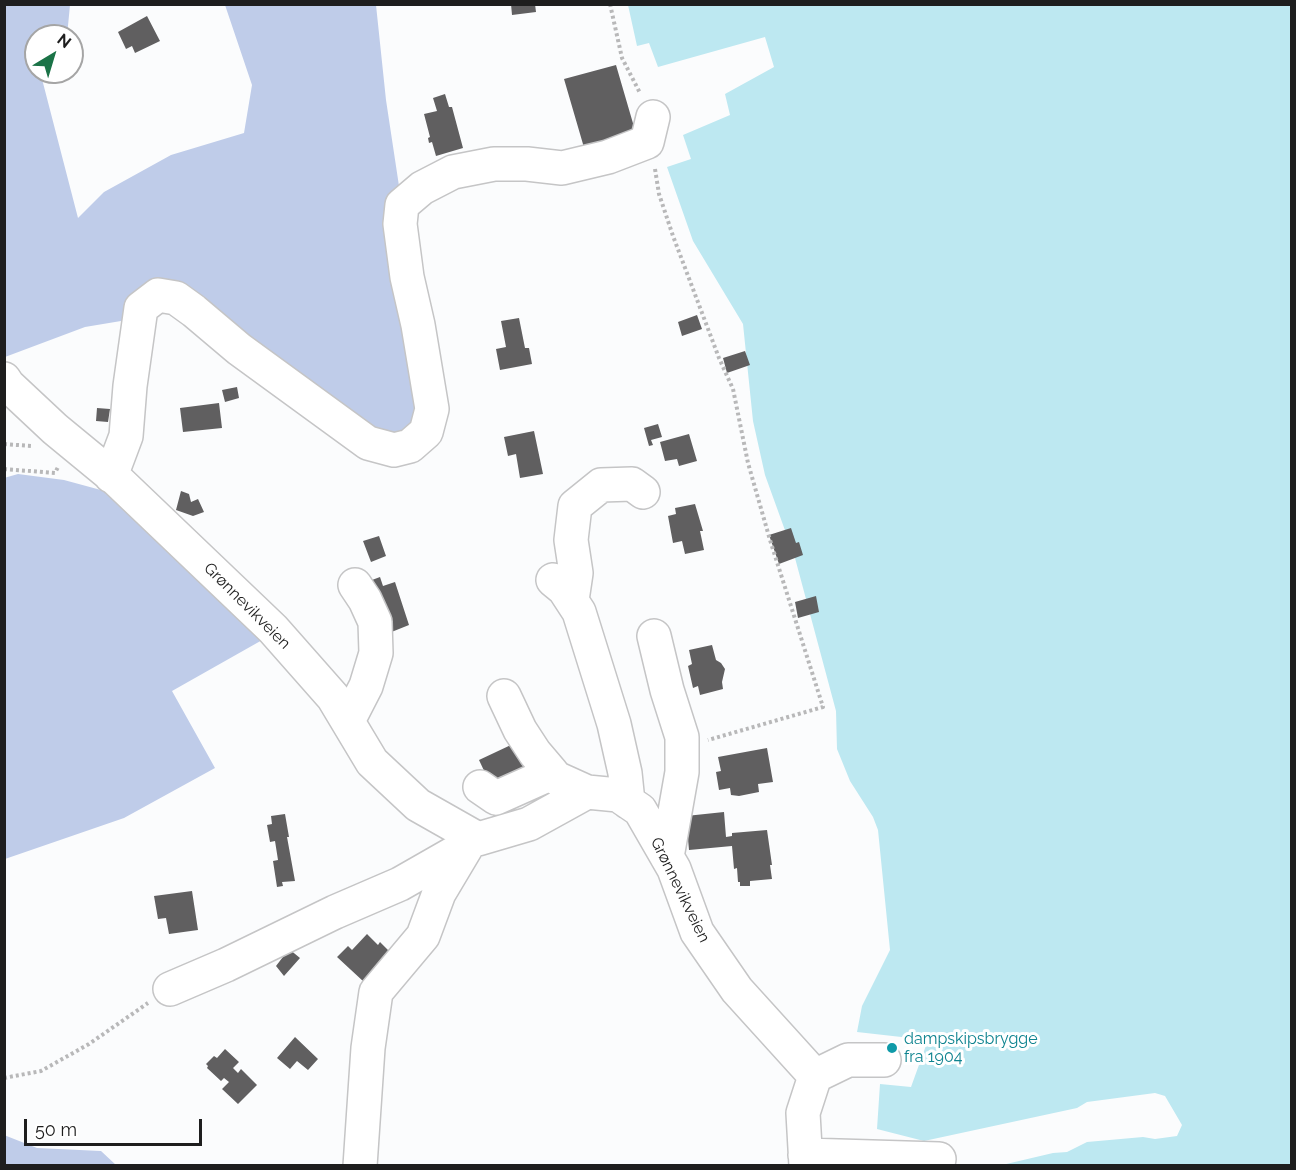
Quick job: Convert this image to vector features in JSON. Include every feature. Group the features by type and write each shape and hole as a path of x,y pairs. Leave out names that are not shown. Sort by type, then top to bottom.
{"street":[{"path":"111,476 126,436 130,386 141,308 158,295 176,298 239,349 368,443 394,450 410,446 426,432 432,409 418,325 407,277 400,224 402,205 422,188 453,172 494,164 527,164 562,168 608,157 650,130"},
{"name":"Grønnevikveien","path":"4,379 273,629 333,697 372,762 418,804 472,842"},
{"path":"628,802 625,773 614,724 579,612 562,590 576,573 571,540 574,506 601,485 632,484 644,492"},
{"path":"348,721 366,686 376,653 375,622 355,585"},
{"path":"654,636 667,690 682,736 682,772 667,857"},
{"path":"480,787 496,798 552,773 520,730 504,696"},
{"name":"Grønnevikveien","path":"552,773 556,778 587,792 618,795 640,810 674,869 697,933 737,990 815,1076"},
{"path":"171,989 400,884 472,842 529,824 587,792"},
{"path":"360,1166 368,1048 376,992 423,936 439,892 472,842"},
{"path":"884,1060 848,1060 815,1076 803,1113 805,1160 939,1159"}],"path":[{"path":"610,4 622,58 650,130 658,194 719,358 733,389 748,463 763,518 824,707 706,740 682,749"},
{"path":"4,469 55,473 64,458 83,452"},
{"path":"4,1078 41,1071 89,1044 171,989"}],"shaded area":[{"path":"5,5 70,5 68,24 24,24 24,84 43,84 78,218 104,192 171,155 244,133 252,85 225,5 376,5 386,100 399,186 387,204 407,316 417,428 385,440 179,292 127,320 85,327 5,357"},
{"path":"628,5 1291,5 1291,1165 1002,1165 1067,1152 1087,1142 1177,1136 1182,1125 1165,1096 1155,1093 1087,1102 1077,1108 924,1141 877,1129 880,1084 911,1087 928,1040 857,1032 862,1006 890,950 878,830 873,817 850,781 837,749 836,711 795,558 765,475 753,421 743,324 693,241 667,167 691,159 683,135 730,115 725,94 774,67 765,37 658,67 649,43 637,46"},
{"path":"18,474 64,480 123,496 264,639 172,691 215,768 124,818 5,859 4,478"},
{"path":"4,1135 37,1148 101,1151 116,1165 5,1165"}],"building":[{"path":"511,4 535,4 536,12 512,15"},
{"path":"147,16 160,41 135,53 132,46 126,49 118,32"},
{"path":"616,65 637,137 585,151 564,79"},
{"path":"445,94 449,107 452,107 463,148 436,156 432,142 429,143 428,138 430,137 424,114 437,111 433,98"},
{"path":"697,315 702,329 682,336 678,322"},
{"path":"519,318 525,348 529,348 532,364 500,370 496,349 506,347 501,321"},
{"path":"745,351 750,365 727,373 723,358"},
{"path":"237,387 239,398 225,402 222,390"},
{"path":"219,403 222,428 183,432 180,408"},
{"path":"97,408 110,409 108,422 96,421"},
{"path":"658,424 662,437 651,440 653,445 649,446 644,428"},
{"path":"534,431 543,474 520,478 516,454 508,456 504,437"},
{"path":"689,434 697,461 679,466 677,459 665,461 660,442"},
{"path":"181,491 189,494 191,502 198,499 204,512 193,516 176,510"},
{"path":"695,504 703,531 700,531 704,550 685,554 682,541 673,543 668,516 676,514 675,508"},
{"path":"791,528 803,555 779,564 769,535"},
{"path":"379,536 386,556 371,562 363,541"},
{"path":"380,577 383,586 395,582 409,625 389,633 364,583"},
{"path":"816,596 819,612 798,618 795,602"},
{"path":"712,645 716,660 725,669 723,689 700,695 698,686 693,688 688,666 692,664 689,650"},
{"path":"513,744 528,776 494,792 479,760"},
{"path":"767,748 773,782 758,784 759,792 739,796 731,795 730,788 719,790 716,772 721,771 718,757"},
{"path":"724,812 726,837 732,836 732,833 767,830 772,879 750,881 750,886 740,886 737,868 734,869 732,846 689,850 686,816"},
{"path":"285,814 295,881 282,882 283,886 277,887 273,861 278,860 275,841 270,842 267,825 272,824 271,816"},
{"path":"192,891 198,930 169,934 166,918 158,919 154,896"},
{"path":"367,934 391,953 364,982 337,957 348,946 352,950"},
{"path":"289,949 300,958 284,976 276,966"},
{"path":"295,1037 318,1059 308,1070 297,1061 290,1069 277,1058"},
{"path":"225,1049 239,1062 233,1068 238,1073 241,1069 257,1085 238,1104 222,1089 229,1082 224,1078 221,1081 207,1068 206,1064 214,1056 217,1058"}],"place":[{"name":"dampskipsbrygge fra 1904","path":"892,1048"}]}
